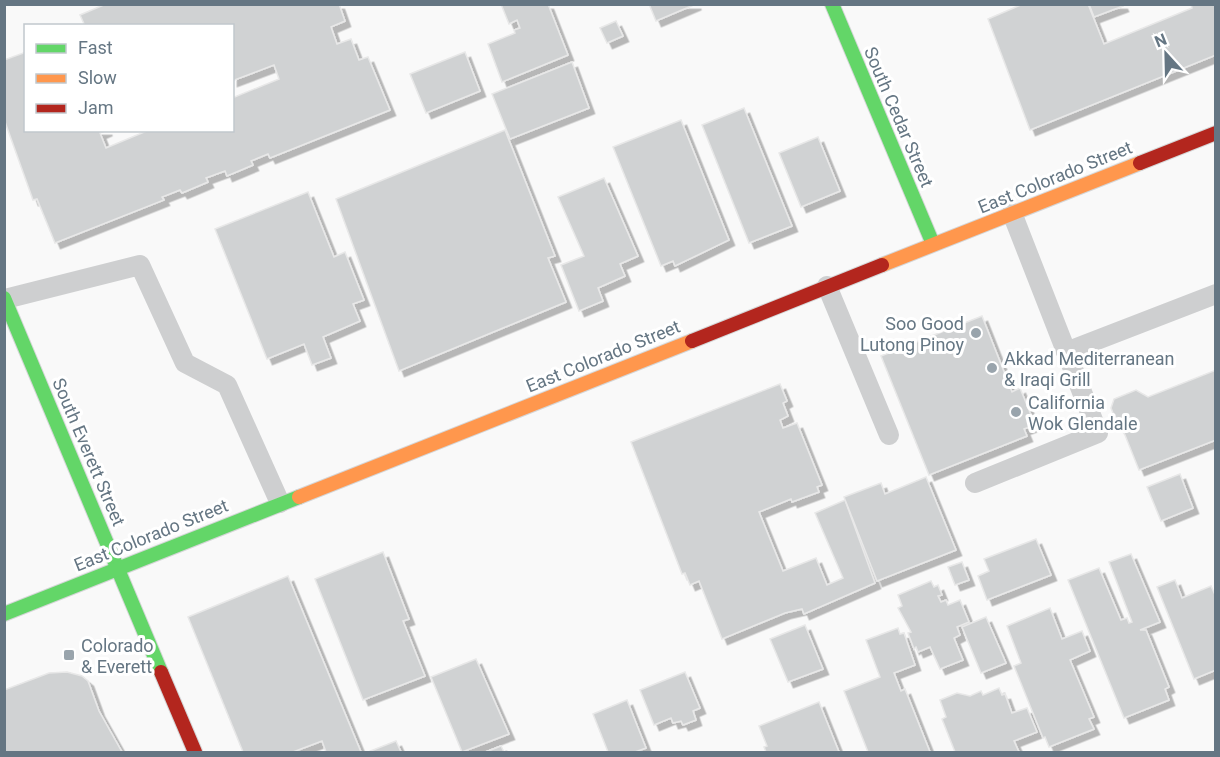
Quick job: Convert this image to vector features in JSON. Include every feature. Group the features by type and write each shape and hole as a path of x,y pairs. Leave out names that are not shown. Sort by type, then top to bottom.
{"main road":[{"name":"South Cedar Street","path":"832,4 933,244"},
{"name":"East Colorado Street","path":"4,614 1215,133"},
{"name":"South Everett Street","path":"5,299 195,753"}],"lane":[{"path":"975,483 1098,433 1012,213"},
{"path":"5,299 140,265 185,363 227,386 280,503"},
{"path":"827,286 888,435"},
{"path":"1066,352 1215,294"}],"building":[{"path":"106,4 339,4 345,21 331,27 337,44 351,39 359,60 368,57 390,110 270,158 268,154 251,161 253,165 227,176 225,171 206,178 208,182 182,193 180,190 162,197 164,200 55,243 37,199 33,200 4,119 4,60 24,53 24,132 102,132 100,133 106,148 144,132 234,132 234,97 279,79 274,65 234,80 234,24 84,24 80,15"},
{"path":"501,4 548,4 568,55 502,82 488,44 515,33 514,30 520,28 517,20 509,24"},
{"path":"649,4 696,4 656,21"},
{"path":"1023,4 1088,4 1104,44 1192,8 1191,4 1216,4 1216,55 1030,130 988,19"},
{"path":"1089,4 1122,4 1123,6 1094,17"},
{"path":"616,21 623,36 607,43 600,28"},
{"path":"465,52 480,91 426,113 410,74"},
{"path":"572,62 589,108 510,139 492,94"},
{"path":"744,108 792,226 749,243 702,125"},
{"path":"681,120 729,240 675,266 673,261 661,266 613,147"},
{"path":"505,130 555,256 548,258 566,302 399,371 336,199"},
{"path":"818,137 840,191 801,207 779,153"},
{"path":"604,178 638,256 620,264 625,276 598,288 603,301 579,311 561,265 584,256 558,197"},
{"path":"308,192 334,257 345,252 364,300 353,304 360,321 323,337 331,358 312,365 304,344 267,359 215,229"},
{"path":"982,316 1012,392 1020,388 1035,425 1024,429 1027,436 929,475 881,356"},
{"path":"1216,370 1216,440 1139,470 1123,430 1119,428 1111,408 1114,399 1136,390 1148,397"},
{"path":"780,384 787,401 783,403 788,416 780,420 783,428 797,423 822,485 817,487 819,492 792,502 791,499 759,512 783,571 816,558 827,585 843,578 815,513 845,500 875,583 804,614 802,609 785,613 722,639 699,581 690,585 685,573 682,574 631,442"},
{"path":"1180,474 1193,508 1161,521 1147,487"},
{"path":"926,477 956,550 877,581 844,497 881,483 885,494"},
{"path":"1036,539 1051,575 987,600 978,576 989,571 984,559"},
{"path":"383,552 409,619 403,621 425,676 363,700 315,579"},
{"path":"1131,554 1160,622 1140,630 1146,630 1169,687 1165,689 1169,700 1124,718 1068,580 1099,568 1121,620 1127,618 1129,623 1132,622 1109,562"},
{"path":"962,562 969,580 955,585 948,567"},
{"path":"288,576 361,752 326,752 322,741 293,752 243,752 188,617"},
{"path":"1175,580 1182,598 1211,586 1216,597 1216,670 1194,679 1157,587"},
{"path":"931,581 934,587 938,585 942,595 938,596 941,602 946,600 948,605 960,600 969,622 957,627 960,635 954,638 963,660 940,669 930,647 918,652 916,647 914,649 908,633 911,632 898,608 902,606 898,595"},
{"path":"1050,608 1062,639 1082,631 1090,651 1070,660 1094,717 1089,719 1094,729 1049,747 1045,737 1043,738 1014,666 1021,663 1007,626"},
{"path":"986,617 1006,663 981,673 962,627"},
{"path":"805,625 823,669 788,682 770,639"},
{"path":"898,628 900,634 904,633 915,665 894,673 901,691 905,689 930,752 868,752 844,691 880,677 866,640"},
{"path":"476,659 509,734 462,752 431,677"},
{"path":"67,672 82,676 88,681 99,711 122,752 4,752 4,690 49,673"},
{"path":"685,672 700,708 693,711 696,720 683,725 681,721 673,723 671,718 654,725 640,690"},
{"path":"999,688 1002,695 1005,694 1012,713 1027,708 1037,732 1014,741 1019,752 955,752 942,719 946,717 940,700 957,693 970,696 981,691 983,695"},
{"path":"627,700 646,748 635,752 608,752 593,714"},
{"path":"819,702 839,752 766,752 764,747 767,746 759,726"},
{"path":"396,741 401,752 368,752"},
{"path":"501,746 504,752 486,752"}],"traffic: fast":[{"path":"832,4 933,244"},
{"path":"4,298 161,672"},
{"path":"4,614 299,497"}],"traffic: slow":[{"path":"882,265 1140,163"},
{"path":"299,497 692,341"}],"traffic: jam":[{"path":"1140,163 1216,133"},
{"path":"692,341 882,265"},
{"path":"161,672 195,752"}],"place":[{"name":"Soo Good Lutong Pinoy","path":"976,333"},
{"name":"Akkad Mediterranean & Iraqi Grill","path":"992,368"},
{"name":"California Wok Glendale","path":"1016,412"},
{"name":"Colorado & Everett","path":"69,655"}]}
